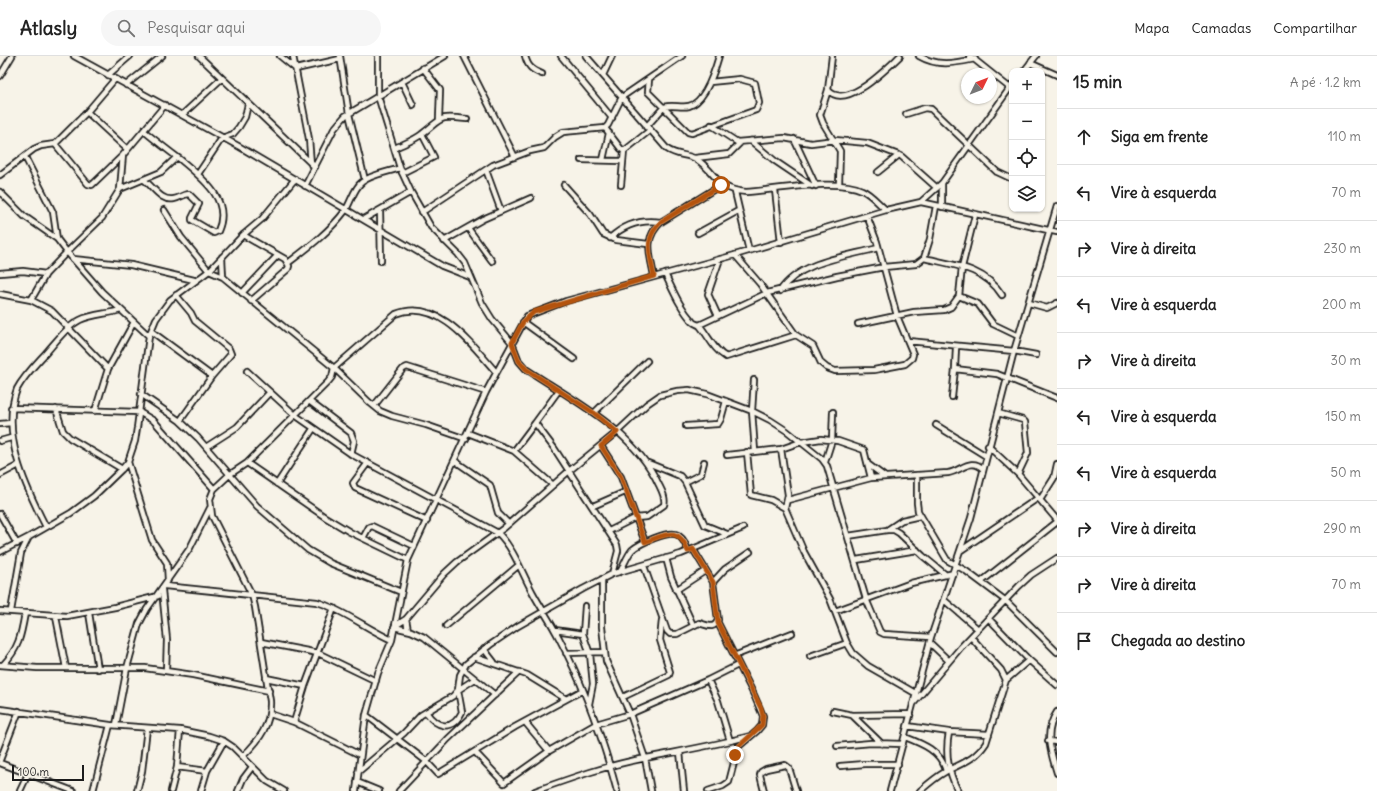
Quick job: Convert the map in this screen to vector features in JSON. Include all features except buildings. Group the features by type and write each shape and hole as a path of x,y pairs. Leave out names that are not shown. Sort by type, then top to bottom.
{"street":[{"path":"0,76 12,56"},
{"path":"74,56 165,105 295,179 304,186 364,219 442,266 470,278"},
{"path":"108,75 130,56"},
{"path":"126,85 162,56"},
{"path":"199,56 221,79 313,166"},
{"path":"280,56 296,69"},
{"path":"294,56 313,166"},
{"path":"378,56 378,96 401,170 411,192 422,212 444,241 461,258 492,319 512,343 519,361 526,369 594,413 617,432 646,462 663,493 665,503 647,517 635,518 609,531"},
{"path":"304,186 313,166 334,129 349,114 445,56"},
{"path":"464,56 515,157"},
{"path":"525,56 533,71 542,74"},
{"path":"561,56 612,118"},
{"path":"586,56 648,129 667,149 675,154 695,158 729,154 741,142"},
{"path":"602,74 612,56"},
{"path":"422,212 486,170 515,157 544,148 555,137 563,132 605,128 612,118 622,97 682,56"},
{"path":"664,107 690,106 700,98 710,82 719,56"},
{"path":"832,56 828,90 821,110 821,119 835,140 840,151 839,185"},
{"path":"828,90 831,93 838,95 859,90 867,86 900,56"},
{"path":"919,56 931,61 952,64 972,57 1009,85"},
{"path":"1026,68 1036,56"},
{"path":"296,69 340,58 349,114 365,180"},
{"path":"1030,63 1057,75"},
{"path":"423,68 440,90 439,120"},
{"path":"0,175 41,146 54,144 86,112 115,79"},
{"path":"182,115 221,79"},
{"path":"649,79 648,92 688,132 692,132 756,110 758,103 756,84 753,82 740,79 710,82"},
{"path":"402,82 412,105"},
{"path":"921,202 942,183 1009,89"},
{"path":"198,174 222,138 233,134 239,127 245,117 248,104"},
{"path":"31,300 46,274 102,218 120,189 124,155 126,150 165,105"},
{"path":"622,185 622,161 624,151 648,129 664,107"},
{"path":"906,114 925,108 931,109 996,172 1009,177"},
{"path":"86,112 126,150"},
{"path":"395,148 422,134 439,120 447,117 467,119"},
{"path":"711,125 734,141 741,142 794,139 811,143 835,140 867,143 899,155 937,188"},
{"path":"605,128 624,151"},
{"path":"144,131 198,174 216,194 222,209 222,218 216,232 192,220 199,204 190,194 169,199 156,192 144,180"},
{"path":"603,160 609,133"},
{"path":"288,263 324,235 346,209 360,184 365,180 401,170 434,157 422,134"},
{"path":"794,139 814,186"},
{"path":"751,141 775,161 814,186"},
{"path":"54,144 88,184 92,185 124,155"},
{"path":"878,172 899,155"},
{"path":"25,157 53,212 57,238"},
{"path":"120,189 144,180 166,168 177,157"},
{"path":"695,158 721,185 735,192 814,186 851,186 863,190 886,210"},
{"path":"581,160 622,161"},
{"path":"486,170 501,211"},
{"path":"1,551 18,544 71,513 94,496 128,462 135,441 150,334 164,306 194,280 209,270 242,235 266,214 295,179"},
{"path":"942,183 942,207"},
{"path":"564,185 590,214 603,234 610,238 648,244"},
{"path":"654,276 648,244 650,236 661,222 721,185"},
{"path":"775,190 781,242"},
{"path":"0,192 24,216 57,238 67,252 102,292 134,322 212,376"},
{"path":"364,219 411,192"},
{"path":"735,192 738,211 749,251"},
{"path":"444,241 501,211 531,198"},
{"path":"356,791 366,714 376,681 392,640 408,560 466,439 496,372 523,322 534,312 654,276 781,242 886,210 921,202 1057,232"},
{"path":"699,324 767,293 837,276 884,267 916,264 924,258 930,239 936,206"},
{"path":"890,791 905,738 915,693 931,637 954,573 1018,336 1057,206"},
{"path":"164,210 181,237 209,270 224,277 251,301 334,368 374,406 392,416 426,425 466,439"},
{"path":"380,210 381,261"},
{"path":"698,234 738,211"},
{"path":"858,324 897,316 944,310 951,307 959,296 962,267 975,215"},
{"path":"734,255 767,293 796,335 813,346 820,363 827,368 835,371 874,370 905,364 912,358 908,340 897,316 884,267 867,216"},
{"path":"610,238 620,230 631,225 652,220 661,222"},
{"path":"468,228 492,260"},
{"path":"242,235 285,259 288,263 288,269 251,301"},
{"path":"780,291 792,277 799,272 821,263 878,248"},
{"path":"242,293 278,255"},
{"path":"222,257 224,277"},
{"path":"924,258 974,270 991,281 1002,295"},
{"path":"73,259 131,266 194,280"},
{"path":"718,316 708,294 720,259"},
{"path":"0,273 23,272 46,274"},
{"path":"665,274 685,312 694,323 699,324 722,355 729,358 796,335"},
{"path":"0,294 31,300 52,311 108,369"},
{"path":"176,295 191,313 195,321 231,352 230,356 212,376 180,421"},
{"path":"959,296 978,304 993,324 1018,336"},
{"path":"1029,303 1047,308 1057,303"},
{"path":"46,527 24,484 17,466 11,438 11,408 17,389 29,371 68,329 79,320 121,310"},
{"path":"243,756 259,739 270,714 269,691 252,595 212,516 210,499 214,489 229,475 247,463 332,377 334,368 396,314 406,310 427,312 456,328 496,372"},
{"path":"95,411 108,369 134,322"},
{"path":"523,322 574,359"},
{"path":"908,340 956,347 1014,351 1036,355"},
{"path":"952,397 956,347"},
{"path":"594,413 647,361"},
{"path":"374,406 403,369 407,367 486,392"},
{"path":"955,370 984,372 1008,377 1057,398"},
{"path":"247,371 295,415 313,429 351,454 367,464 498,533 507,542 555,630 583,690 611,767 617,791"},
{"path":"754,380 752,411 755,451"},
{"path":"514,451 559,390"},
{"path":"395,627 406,619 448,570 509,524 569,471 601,446 647,404 660,395 689,390 707,394 726,401 770,420 801,442 825,462 856,560 866,599 880,632 884,634 931,637"},
{"path":"206,447 237,427 270,392"},
{"path":"141,394 180,421 206,447 257,506 308,550 330,563 401,592"},
{"path":"309,401 351,433 354,441 351,454"},
{"path":"686,426 718,424 722,419 726,401"},
{"path":"11,408 138,412 154,421 214,489"},
{"path":"56,409 63,431 70,438 122,469"},
{"path":"825,462 832,440 833,412"},
{"path":"998,413 1023,420 1025,422 1028,453 1027,459 1018,474"},
{"path":"535,423 545,435 593,506 617,545 618,551 612,574"},
{"path":"0,424 11,424"},
{"path":"936,425 986,456"},
{"path":"277,484 313,429"},
{"path":"468,433 514,451 553,485"},
{"path":"0,441 11,438"},
{"path":"727,455 781,449 801,442 821,439 832,440 864,450 869,465 870,478"},
{"path":"601,446 621,477 625,492 645,542"},
{"path":"981,582 1057,521 1018,474 988,446"},
{"path":"781,449 788,500 785,508"},
{"path":"748,452 751,495 771,500 785,508 835,611 847,643 863,663 915,693"},
{"path":"455,461 490,485 498,513 509,524"},
{"path":"128,462 152,540 167,563 168,580"},
{"path":"646,462 677,473 686,482 705,525 727,534"},
{"path":"686,482 701,474 704,462"},
{"path":"247,463 325,518 408,560"},
{"path":"788,500 870,478 955,472 969,464 974,463 983,469"},
{"path":"367,464 353,482 354,488 427,521"},
{"path":"960,551 1039,499 1056,478 1057,464"},
{"path":"869,465 884,476"},
{"path":"0,475 17,466"},
{"path":"917,475 917,503 920,516 943,557 981,582 1006,601 1057,652"},
{"path":"593,506 625,492"},
{"path":"116,725 126,668 139,624 146,609 158,596 190,548 210,508"},
{"path":"0,514 18,544"},
{"path":"887,530 902,520 920,516"},
{"path":"363,538 369,527 372,526 414,546"},
{"path":"426,712 433,722 445,726 453,724 462,712 458,690 462,670 474,656 518,626 612,574 644,566 690,550 743,528"},
{"path":"848,536 887,530 899,533 946,575"},
{"path":"620,572 631,551 645,542 668,534 674,534 684,540 713,582 718,623 763,716 762,725 738,747 730,779 724,789 708,791"},
{"path":"11,611 22,553 29,537"},
{"path":"856,560 917,550"},
{"path":"713,582 725,569 750,552"},
{"path":"666,558 676,590 693,625"},
{"path":"912,704 978,629 1031,575 1057,558"},
{"path":"446,626 519,566"},
{"path":"644,566 662,618 667,631 670,634 677,634 693,625 700,623 709,627 718,623"},
{"path":"676,590 704,571"},
{"path":"835,611 911,583 954,573"},
{"path":"602,579 602,627 605,652 611,674 630,714 645,758 651,791"},
{"path":"163,588 318,602 334,608 373,632 392,640"},
{"path":"163,588 167,640 166,672"},
{"path":"0,611 56,617 89,613 158,596"},
{"path":"944,600 978,629"},
{"path":"586,606 583,634 590,654 593,684 589,704"},
{"path":"294,722 305,686 334,608"},
{"path":"1,665 13,654 20,640 25,613"},
{"path":"89,613 98,669"},
{"path":"56,617 66,668"},
{"path":"623,697 669,675 670,672 660,640 662,618"},
{"path":"406,619 408,630"},
{"path":"988,619 1029,660 1057,685"},
{"path":"395,627 418,634 430,642 494,695"},
{"path":"555,630 583,634"},
{"path":"734,656 792,633"},
{"path":"971,637 1001,670 1006,680"},
{"path":"261,642 318,653 376,681"},
{"path":"810,656 847,643"},
{"path":"930,643 949,661"},
{"path":"484,649 494,662"},
{"path":"566,653 590,654 605,652"},
{"path":"474,656 519,672 566,699"},
{"path":"920,791 948,771 976,756 986,744 1006,680 1029,660"},
{"path":"1,665 98,669 126,668 166,672 269,691"},
{"path":"475,752 504,783 548,751 596,724 630,714 708,680 738,665"},
{"path":"399,791 426,761 519,672"},
{"path":"266,678 305,686"},
{"path":"358,772 426,712 445,702 458,690 475,679"},
{"path":"708,680 718,701 730,741"},
{"path":"366,714 426,761 436,774 439,774 525,722 583,690"},
{"path":"0,709 110,725 180,730 224,741 243,756 267,782 284,791"},
{"path":"19,711 0,761 28,774 73,791"},
{"path":"833,711 852,715 910,714"},
{"path":"1057,712 1048,741 1057,773"},
{"path":"270,714 294,722 360,755"},
{"path":"852,715 882,744"},
{"path":"525,722 548,751"},
{"path":"93,791 110,725"},
{"path":"907,726 949,732 989,734"},
{"path":"137,791 142,771 147,728"},
{"path":"170,791 176,767 180,730"},
{"path":"948,771 946,750 949,732"},
{"path":"535,791 645,758 680,752 750,736"},
{"path":"905,738 934,751 944,764 958,791"},
{"path":"201,791 207,771 224,741"},
{"path":"1048,741 1057,742"},
{"path":"836,746 903,744"},
{"path":"680,752 684,791"},
{"path":"840,766 898,764"},
{"path":"764,791 760,775 761,772 766,769 785,765 789,768 796,791"},
{"path":"176,767 207,771"},
{"path":"238,791 243,779 252,767"},
{"path":"20,791 28,774"},
{"path":"357,782 379,791"}],"route":[{"path":"721,185 661,222 655,228 650,236 648,244 654,276 566,301 534,312 527,316 512,343 519,361 526,369 594,413 617,432 601,446 621,477 632,511 645,542 668,534 679,536 684,540 688,551 693,549 704,571 713,582 718,623 761,708 763,716 762,725 757,731 742,742 735,755"}]}
